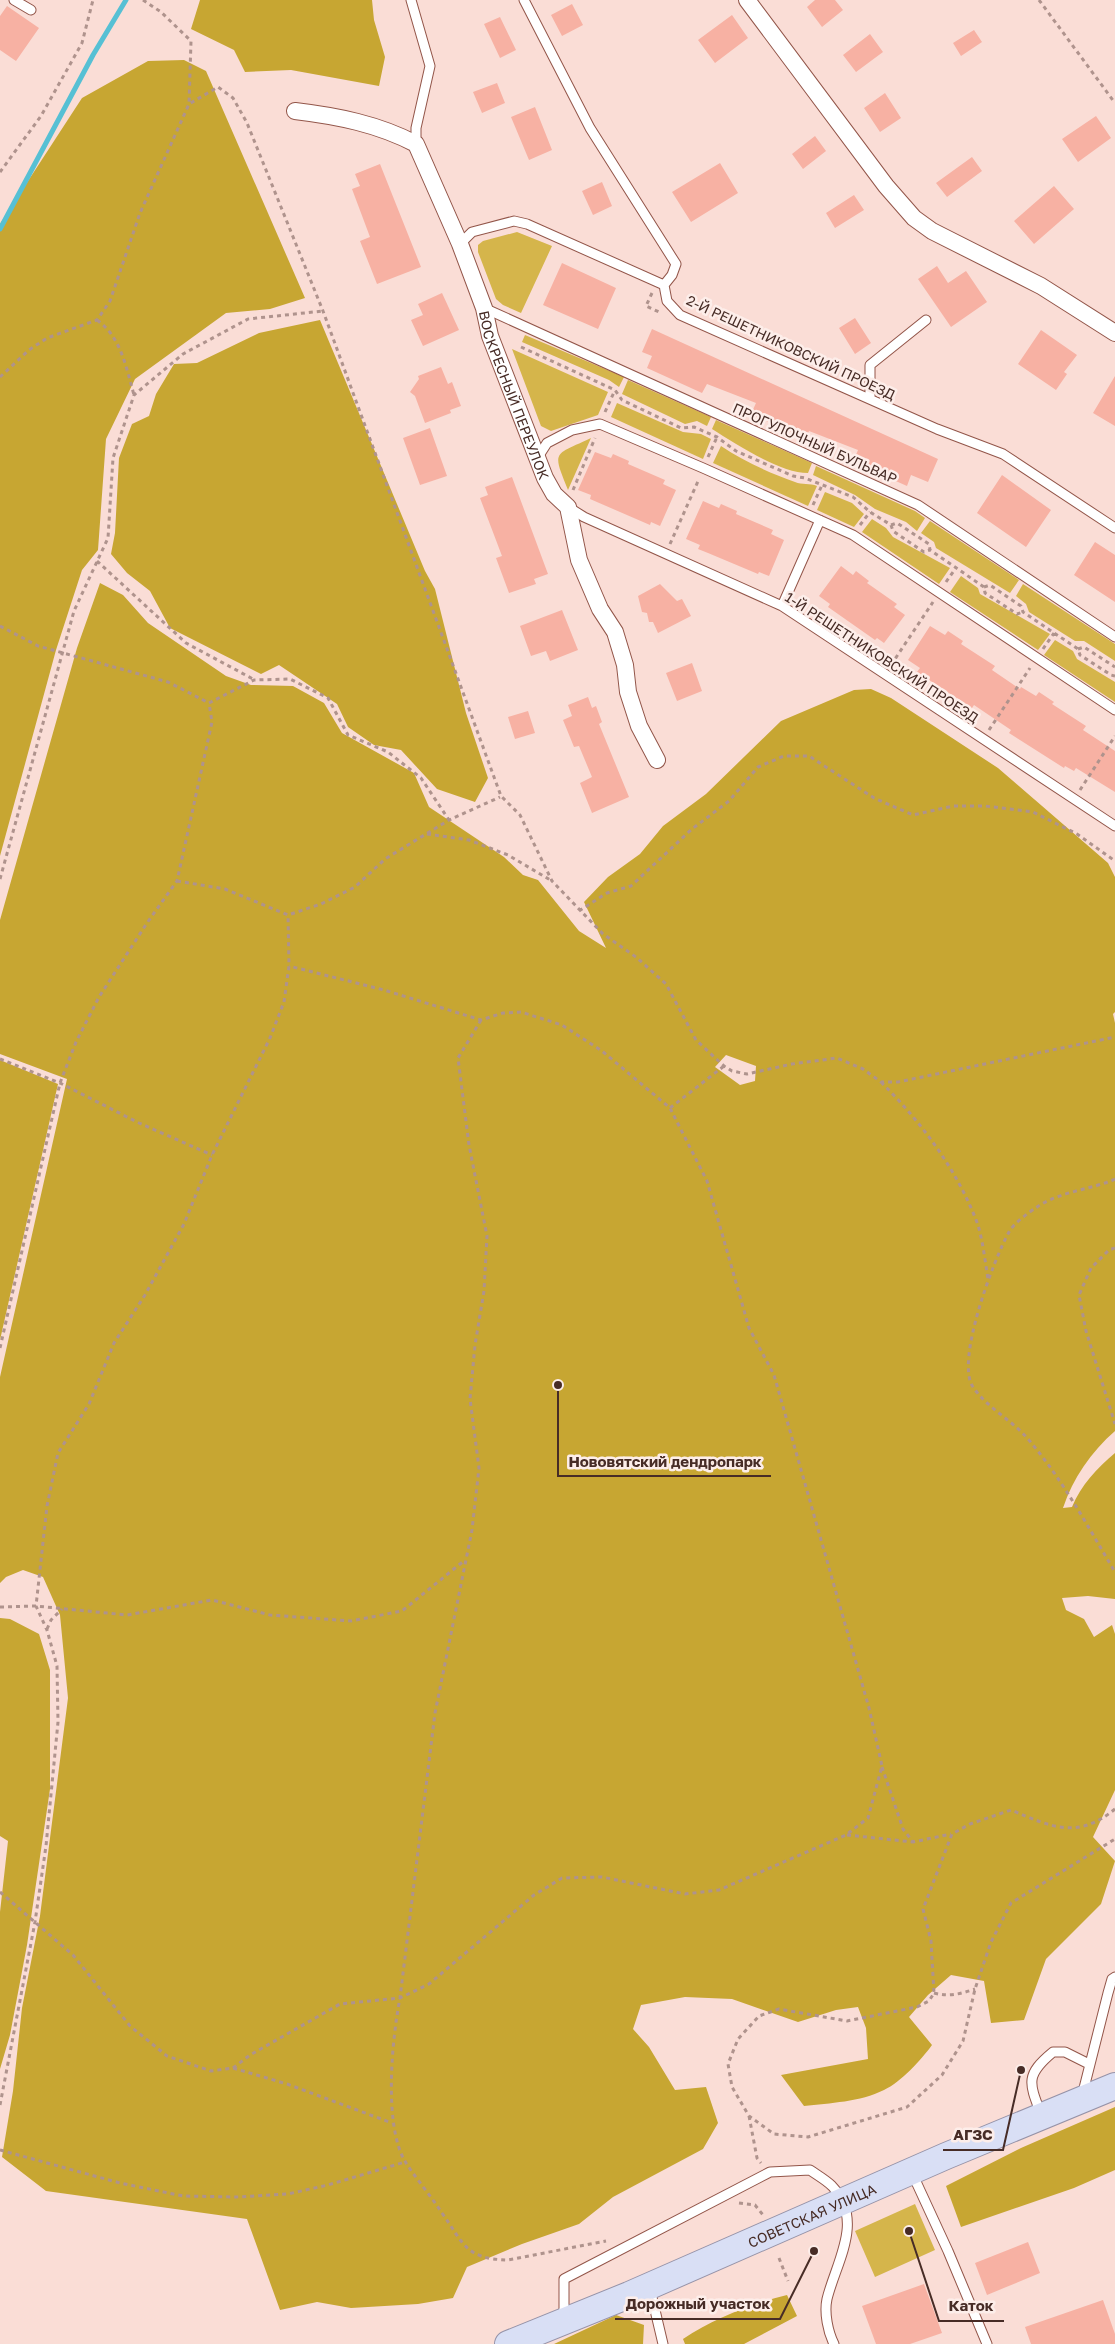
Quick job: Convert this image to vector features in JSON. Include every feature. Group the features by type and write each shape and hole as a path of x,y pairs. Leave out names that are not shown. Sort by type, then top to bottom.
{"main road":[{"name":"СОВЕТСКАЯ УЛИЦА","path":"508,2344 649,2286 911,2171 1115,2086"}],"street":[{"path":"747,0 886,186 914,218 932,231 1041,286 1115,334"},
{"path":"294,111 351,120 382,129 416,144"},
{"name":"ВОСКРЕСНЫЙ ПЕРЕУЛОК","path":"416,144 460,244 484,308 490,336 538,457 544,478 554,494 570,499"},
{"path":"570,499 579,560 600,609 614,632 625,665 628,692 639,726 657,760"}],"lane":[{"path":"14,0 31,10"},
{"path":"411,0 430,66 416,128 416,144"},
{"path":"460,244 472,232 514,221 527,224 664,285 672,275 676,264 590,128 524,0"},
{"name":"2-Й РЕШЕТНИКОВСКИЙ ПРОЕЗД","path":"664,285 667,301 680,315 937,429 1003,454 1115,528"},
{"name":"ПРОГУЛОЧНЫЙ БУЛЬВАР","path":"484,308 918,505 1115,637"},
{"path":"870,399 870,365 926,320"},
{"path":"538,457 547,443 572,430 600,424 703,468 853,535 936,597 1037,658 1115,710"},
{"name":"1-Й РЕШЕТНИКОВСКИЙ ПРОЕЗД","path":"570,499 584,517 782,606 1115,826"},
{"path":"782,606 820,520"},
{"path":"1081,2101 1108,1993 1112,1979 1115,1977"},
{"path":"1042,2116 1030,2086 1040,2062 1053,2052 1064,2052 1089,2064"},
{"path":"564,2322 564,2279 770,2172 810,2170 832,2186 846,2212 847,2241 826,2300 829,2332 834,2344"},
{"path":"911,2171 948,2251 987,2344"},
{"path":"649,2286 663,2344"}],"path":[{"path":"0,172 41,116 82,43 93,0"},
{"path":"0,377 30,350 47,338 97,320 110,301 140,213 189,104 191,41 161,12 142,0"},
{"path":"1039,0 1115,103"},
{"path":"189,104 218,87 233,98 247,123 323,312 501,796 520,815 552,882"},
{"path":"654,288 646,306 664,314"},
{"path":"0,879 74,611 108,538 113,458 134,395 183,354 248,319 323,312"},
{"path":"97,320 106,327 121,350 134,395"},
{"path":"520,347 614,390 622,400 680,428 694,427 717,437 736,451 793,476 805,478 853,497 870,512 891,525 892,531 924,552 930,550"},
{"path":"600,424 614,390"},
{"path":"570,499 597,434 588,436"},
{"path":"661,542 669,546 717,437"},
{"path":"809,515 822,485"},
{"path":"891,525 897,523 929,544 930,550 984,587 985,593 1017,614 1023,612"},
{"path":"97,561 186,643 254,680"},
{"path":"885,674 956,568"},
{"path":"984,587 990,585 1021,606 1023,612 1078,649 1080,655 1115,676"},
{"path":"926,596 936,597"},
{"path":"936,597 942,606"},
{"path":"0,626 38,646 168,682 209,703"},
{"path":"996,736 988,730 1054,633"},
{"path":"1078,649 1084,647 1115,667"},
{"path":"883,660 899,670"},
{"path":"209,703 254,680 290,679 328,698 348,735 388,752 421,778 449,820"},
{"path":"0,1348 60,1082 76,1042 100,997 147,923 177,881 212,722 209,703"},
{"path":"1071,786 1079,792 1115,736"},
{"path":"579,911 607,893 631,886 692,829 728,801 758,767 784,756 809,756 874,798 913,815 961,806 985,806 1033,812 1077,834 1115,861"},
{"path":"177,881 225,889 288,915 321,904 355,887 385,859 449,820 501,796"},
{"path":"427,834 469,840 508,855 552,882 603,934 636,957 666,984 696,1040 732,1071 747,1074 792,1064 837,1058 863,1069 881,1082 912,1113 963,1188 978,1227 988,1279"},
{"path":"0,2105 35,1922 46,1846 58,1722 57,1666 47,1630 36,1606 47,1506 58,1453 89,1404 114,1343 145,1296 184,1224 212,1155 270,1038 284,1002 289,966 288,915"},
{"path":"289,966 384,990 481,1020 503,1013 521,1012 562,1025 602,1051 670,1108 708,1181 749,1328 774,1375 869,1708 882,1766 903,1829 913,1842"},
{"path":"481,1020 458,1058 469,1145 487,1236 484,1291 475,1345 470,1399 479,1468 472,1530 435,1713 400,1998 394,2030 392,2123 405,2162 425,2188 463,2246 474,2254 492,2260 508,2260 610,2240"},
{"path":"881,1082 898,1082 1115,1037"},
{"path":"0,1059 60,1082 139,1123 212,1155"},
{"path":"670,1108 724,1066"},
{"path":"1115,1179 1100,1186 1068,1194 1038,1206 1010,1230 988,1279 978,1314 968,1363 972,1387 1024,1434 1052,1468 1115,1572"},
{"path":"1115,1248 1109,1250 1091,1268 1079,1295 1086,1330 1115,1424"},
{"path":"0,1607 36,1606 127,1615 212,1600 270,1615 351,1621 402,1611 466,1560"},
{"path":"47,1630 51,1620 62,1609"},
{"path":"233,2068 250,2055 340,2004 400,1998 429,1984 534,1895 562,1878 602,1877 685,1894 720,1890 846,1835 868,1818 882,1766"},
{"path":"846,1835 913,1842 952,1834 970,1824 1011,1810 1051,1827 1086,1827 1115,1809"},
{"path":"770,2172 757,2158 749,2116 732,2087 728,2064 738,2039 759,2016 779,2009 846,2020 917,2007 929,2000 934,1993 930,1941 923,1909 952,1834"},
{"path":"749,2116 774,2134 808,2137 907,2107 942,2075 963,2041 975,1989 991,1942 1011,1904 1115,1839"},
{"path":"0,1892 73,1955 130,2026 167,2056 211,2071 233,2068 328,2098 392,2123"},
{"path":"934,1993 945,1996 959,1995 975,1989"},
{"path":"0,2150 120,2184 183,2196 236,2197 288,2194 328,2185 405,2162"},
{"path":"734,2203 755,2205 764,2215"},
{"path":"779,2258 788,2281"}],"shaded area":[{"path":"200,0 372,0 374,20 385,57 379,86 291,70 245,72 234,50 191,29"},
{"path":"184,60 206,71 305,298 270,309 226,313 135,379 106,439 98,550 82,570 56,650 0,856 0,224 82,98 148,61"},
{"path":"517,232 552,246 521,313 503,305 496,299 478,252 478,245 483,241"},
{"path":"320,320 425,571 435,589 466,713 488,778 475,802 437,789 401,750 374,745 348,727 337,704 279,665 261,674 170,628 150,591 127,573 111,554 115,533 119,458 132,424 149,416 156,394 174,364 197,363 259,333"},
{"path":"525,335 624,377 619,387 609,380 522,342"},
{"path":"512,349 608,392 598,415 551,431 541,426"},
{"path":"628,380 711,417 707,426 697,421 685,424 622,394"},
{"path":"617,403 683,432 701,434 711,439 703,459 611,417"},
{"path":"716,420 812,463 808,473 785,468 746,450 712,429"},
{"path":"591,438 568,490 558,461 559,456 569,448"},
{"path":"721,446 747,462 776,475 798,483 817,486 808,506 713,463"},
{"path":"816,466 915,511 925,518 917,531 906,522 875,509 855,495 813,475"},
{"path":"825,492 852,503 864,514 854,527 817,510"},
{"path":"872,519 886,528 893,537 950,568 939,584 862,532"},
{"path":"930,521 1019,580 1010,593 936,548 934,542 921,533"},
{"path":"961,576 978,588 980,594 1050,634 1038,650 950,592"},
{"path":"100,583 123,595 148,623 226,676 251,685 293,686 324,703 342,733 414,773 429,807 504,857 523,875 538,880 579,931 606,948 584,902 608,877 640,854 663,826 706,794 781,721 854,690 871,689 891,698 998,768 1108,863 1115,877 1115,1012 1113,1014 1115,1023 1115,1431 1084,1466 1072,1486 1063,1508 1072,1507 1090,1477 1115,1453 1115,1599 1088,1596 1062,1598 1066,1610 1084,1619 1094,1637 1112,1625 1115,1634 1115,1790 1093,1837 1115,1861 1101,1904 1046,1959 1024,2020 991,2023 984,1981 951,1975 928,1995 909,2017 932,2045 897,2082 875,2094 855,2100 804,2106 781,2075 868,2059 866,2028 858,2007 836,2010 798,2022 732,1999 685,1997 641,2005 633,2029 649,2047 675,2090 706,2087 718,2123 703,2149 613,2197 579,2224 522,2244 467,2267 453,2298 418,2304 351,2308 317,2302 280,2310 247,2219 46,2191 2,2157 13,2091 22,2008 40,1916 68,1698 60,1615 43,1577 23,1570 6,1577 0,1583 0,1377 67,1079 0,1054 0,920 77,648","holes":["726,1055 756,1066 755,1081 740,1085 715,1067"]},
{"path":"1023,584 1115,644 1115,661 1084,641 1075,641 1029,612 1026,604 1016,596"},
{"path":"1055,640 1073,651 1077,659 1115,682 1115,702 1044,655"},
{"path":"0,1060 58,1084 0,1340"},
{"path":"0,1618 10,1619 39,1634 50,1670 50,1789 27,1945 10,2035 0,2069 0,1912 8,1841 0,1836"},
{"path":"1115,2107 1115,2170 1074,2188 961,2227 946,2186 1021,2148"},
{"path":"915,2204 935,2250 875,2277 855,2231"},
{"path":"787,2295 797,2316 744,2344 685,2344 683,2339 720,2318 746,2307"},
{"path":"616,2315 644,2325 643,2344 554,2344"}],"building":[{"path":"815,0 835,0 843,10 822,27 807,7"},
{"path":"572,4 583,25 562,36 551,15"},
{"path":"7,6 39,28 16,61 0,50 0,16"},
{"path":"732,15 748,38 715,63 698,40"},
{"path":"500,17 516,50 500,58 484,24"},
{"path":"974,30 982,42 961,56 953,43"},
{"path":"870,34 883,52 856,72 843,55"},
{"path":"497,83 505,103 482,113 473,92"},
{"path":"885,93 901,118 880,132 864,108"},
{"path":"535,107 552,150 529,160 511,117"},
{"path":"1096,116 1111,138 1078,162 1062,139"},
{"path":"815,136 826,151 803,169 792,154"},
{"path":"972,157 982,171 947,197 936,183"},
{"path":"720,163 738,193 691,222 672,192"},
{"path":"380,164 421,267 377,284 360,241 370,237 352,189 360,186 355,174"},
{"path":"602,182 612,206 593,215 582,191"},
{"path":"1054,186 1074,209 1034,244 1014,221"},
{"path":"854,195 864,210 835,228 826,213"},
{"path":"562,263 616,288 598,329 543,305"},
{"path":"937,266 948,283 966,271 987,302 951,327 918,279"},
{"path":"442,293 459,330 423,346 411,320 423,315 418,304"},
{"path":"855,318 871,343 855,354 839,328"},
{"path":"652,329 938,459 928,482 911,475 907,486 853,462 858,450 809,431 806,439 751,414 756,403 707,384 702,393 647,368 652,356 642,352"},
{"path":"1041,330 1077,355 1064,372 1067,374 1056,390 1018,364"},
{"path":"441,367 448,384 452,382 461,406 450,410 451,413 425,423 415,396 410,392 419,379 418,376"},
{"path":"1115,376 1115,426 1093,413"},
{"path":"430,428 447,476 420,485 403,438"},
{"path":"595,452 611,458 613,454 629,461 628,464 665,480 663,484 676,490 660,526 651,522 650,525 590,499 591,495 578,490"},
{"path":"1002,475 1051,510 1026,547 977,513"},
{"path":"512,477 548,574 534,579 536,584 509,593 496,558 502,556 480,498 488,495 485,487"},
{"path":"703,501 719,508 721,504 737,511 736,514 773,530 771,534 784,540 769,576 759,572 758,574 698,549 700,545 686,539"},
{"path":"1095,542 1115,555 1115,602 1074,575"},
{"path":"841,566 853,575 856,571 869,581 867,583 897,604 894,607 905,615 884,643 877,638 875,640 828,607 830,604 819,596"},
{"path":"660,584 677,601 682,599 691,616 658,633 653,622 649,622 647,613 642,612 638,596"},
{"path":"562,610 578,650 550,661 546,651 531,656 520,626"},
{"path":"930,626 945,635 948,631 963,641 961,644 995,666 992,670 1020,689 1021,687 1036,696 1039,692 1054,702 1052,704 1086,726 1083,730 1115,751 1115,792 1076,768 1074,771 1065,766 1064,768 1009,733 1011,730 974,705 972,708 917,672 920,668 908,660"},
{"path":"692,663 702,691 677,701 666,673"},
{"path":"588,697 592,708 596,706 602,722 599,724 629,797 592,813 580,783 592,777 579,746 574,747 563,720 572,716 568,705"},
{"path":"528,711 535,733 515,739 508,717"},
{"path":"1028,2242 1040,2273 987,2295 975,2263"},
{"path":"924,2284 942,2333 910,2344 876,2344 862,2306"},
{"path":"1103,2300 1115,2334 1115,2344 1031,2344 1025,2327"}],"waterway":[{"path":"0,229 93,55 126,0"}],"place":[{"name":"Нововятский дендропарк","path":"558,1385"},
{"name":"АГЗС","path":"1021,2070"},
{"name":"Каток","path":"909,2231"},
{"name":"Дорожный участок","path":"814,2251"}]}
